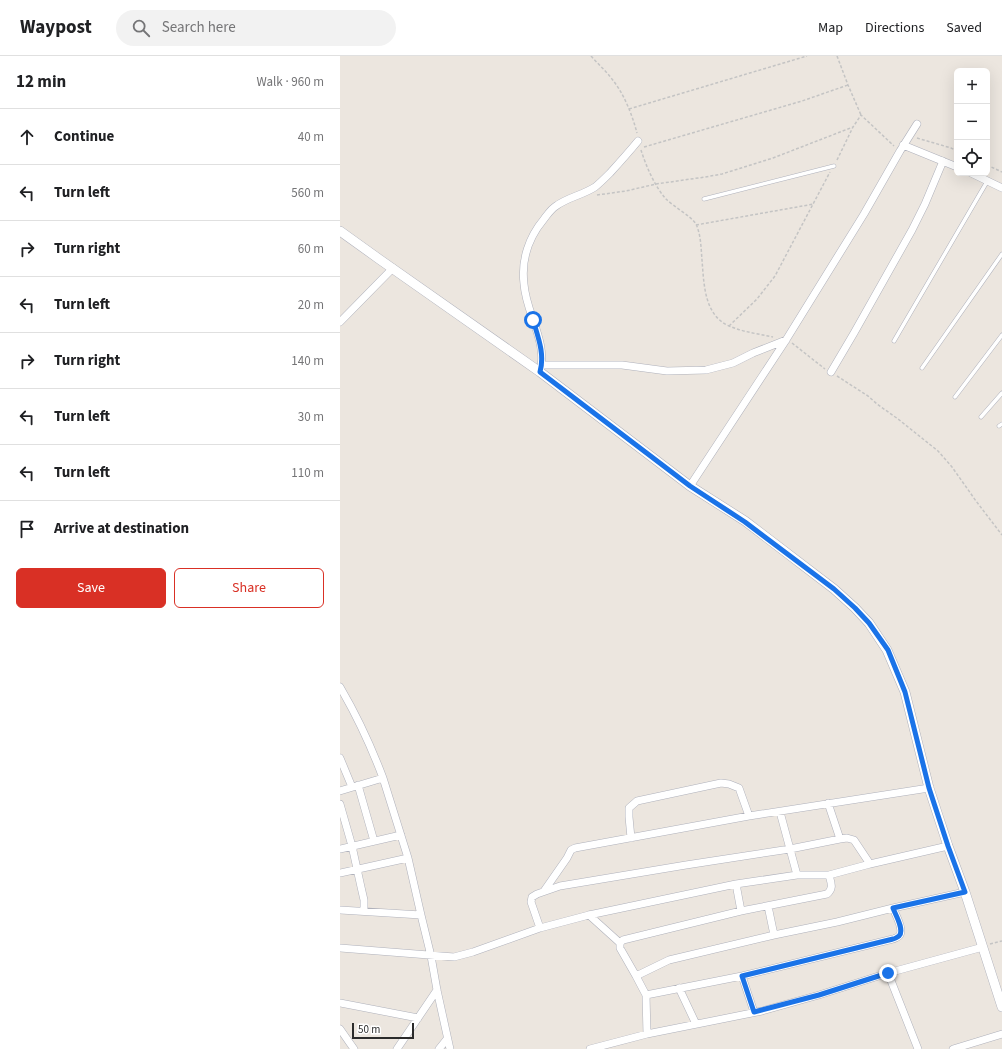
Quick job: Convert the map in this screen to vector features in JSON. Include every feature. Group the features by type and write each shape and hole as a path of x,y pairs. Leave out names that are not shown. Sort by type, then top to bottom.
{"street":[{"path":"690,486 786,340 864,214 901,148 917,124"},
{"path":"541,369 541,346 528,308 524,285 523,270 525,256 530,241 539,224 556,206 595,187 618,165 638,141"},
{"path":"901,148 954,166"},
{"path":"830,372 902,248 925,204 943,161"},
{"path":"978,176 1002,188"},
{"path":"340,231 541,369 690,486 745,522 834,589 869,623 888,650 905,692 929,788 965,892 1002,1007"},
{"path":"340,322 392,268"},
{"path":"541,369 622,365 667,371 706,370 733,363 753,353 786,340"},
{"path":"340,687 347,698 373,752 383,778 408,858 431,956 450,1049"},
{"path":"340,758 355,786 374,841"},
{"path":"340,791 383,778"},
{"path":"631,838 628,817 629,808 637,801 721,783 739,788 749,816"},
{"path":"544,891 571,850 575,848 749,816 929,788"},
{"path":"828,803 840,839"},
{"path":"340,804 352,846 364,900 364,911"},
{"path":"780,812 797,875"},
{"path":"340,849 401,835"},
{"path":"540,928 531,899 537,894 560,886 790,849 847,838 854,840 870,864"},
{"path":"340,948 454,957 464,955 540,928 589,915 736,884 797,875 828,875 948,846"},
{"path":"340,873 408,858"},
{"path":"620,943 623,940 741,911 827,894 832,888 828,875"},
{"path":"736,884 741,911"},
{"path":"636,976 669,960 965,892"},
{"path":"768,906 774,935"},
{"path":"646,995 742,976 893,939 901,934 902,929 893,908"},
{"path":"340,910 421,915"},
{"path":"589,915 620,943 620,948 646,995 647,1034"},
{"path":"590,1049 604,1048 647,1034 754,1012 819,995 888,973 983,947"},
{"path":"888,973 918,1049"},
{"path":"742,976 754,1012"},
{"path":"679,988 696,1024"},
{"path":"396,1049 437,990"},
{"path":"340,1003 418,1018"},
{"path":"340,1029 354,1049"},
{"path":"953,1049 1002,1034"},
{"path":"439,1049 447,1039"}],"lane":[{"path":"704,198 834,166"},
{"path":"894,341 988,180"},
{"path":"922,368 1002,254"},
{"path":"955,397 1002,335"},
{"path":"982,417 1002,393"}],"path":[{"path":"591,56 620,91 629,109 638,141"},
{"path":"629,109 807,56"},
{"path":"837,56 861,115 901,148"},
{"path":"848,85 802,101 640,148 645,162 665,198 689,217 696,225 701,242 703,278 708,302 715,316 720,322 736,329 786,340 798,346 820,366 868,396 876,404 898,419 938,452 952,467 1002,535"},
{"path":"729,326 757,300 775,276 834,166 853,127 861,115"},
{"path":"593,195 626,191 656,184 704,177 741,169 853,127"},
{"path":"909,136 954,150"},
{"path":"990,166 1002,172"},
{"path":"696,225 814,204"},
{"path":"983,947 1002,941"}],"route":[{"path":"533,320 541,346 542,365 540,372 690,486 745,522 834,589 869,623 888,650 905,692 929,788 965,892 893,908 902,929 901,934 893,939 742,976 754,1012 819,995 888,973"}]}
